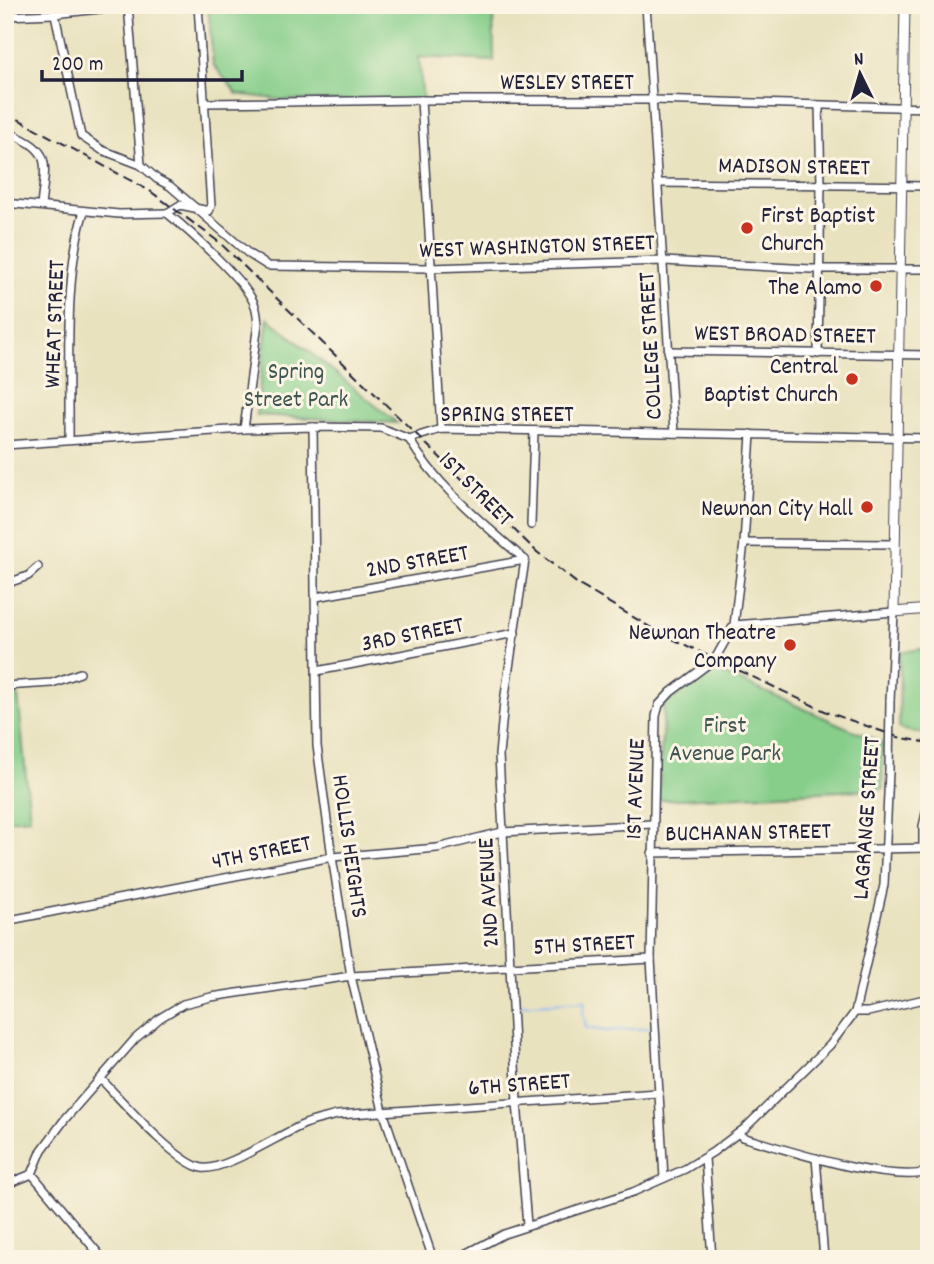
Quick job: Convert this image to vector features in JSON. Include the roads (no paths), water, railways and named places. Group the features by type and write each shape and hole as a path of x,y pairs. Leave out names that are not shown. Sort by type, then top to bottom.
{"main road":[{"name":"LAGRANGE STREET","path":"894,612 901,355 905,5"},
{"path":"894,612 929,609"}],"street":[{"path":"5,16 53,9 136,5"},
{"path":"5,203 118,214 167,214 180,205 209,211 211,206 206,103 198,5"},
{"name":"COLLEGE STREET","path":"646,5 674,433"},
{"path":"128,6 141,165"},
{"name":"WEST WASHINGTON STREET","path":"53,9 81,136 102,150 141,165 170,186 249,254 268,266 430,268 664,261 818,269 929,270"},
{"path":"421,100 441,429"},
{"name":"WESLEY STREET","path":"206,103 653,100 929,108"},
{"path":"818,354 821,184 819,106"},
{"path":"5,131 34,144 43,154 45,162 41,206"},
{"name":"MADISON STREET","path":"658,183 929,186"},
{"name":"WHEAT STREET","path":"69,440 71,278 78,230 84,211"},
{"path":"167,214 197,238 244,289 255,305 257,323 244,429"},
{"name":"WEST BROAD STREET","path":"668,351 929,355"},
{"name":"SPRING STREET","path":"5,444 313,427 382,428 408,439 441,429 929,438"},
{"name":"HOLLIS HEIGHTS","path":"313,427 317,746 332,857 351,976 383,1111 433,1259"},
{"path":"531,525 534,431"},
{"name":"1ST AVENUE","path":"664,1178 651,958 656,716 659,705 671,692 715,659 734,625 744,543 751,433"},
{"name":"1ST STREET","path":"408,439 420,459 457,499 525,561"},
{"path":"744,543 895,544"},
{"name":"2ND STREET","path":"316,597 525,561"},
{"name":"2ND AVENUE","path":"525,561 499,755 517,1102 527,1225"},
{"path":"5,584 28,576 38,567"},
{"path":"734,625 894,612"},
{"name":"LAGRANGE STREET","path":"456,1259 486,1242 527,1225 633,1192 705,1158 738,1133 830,1045 855,1012 884,885 894,612"},
{"name":"3RD STREET","path":"317,671 515,633"},
{"path":"5,687 52,683 80,673"},
{"path":"926,848 923,825 929,800"},
{"name":"4TH STREET","path":"5,921 332,857 437,848 502,832 652,824"},
{"name":"BUCHANAN STREET","path":"652,853 926,848"},
{"name":"5TH STREET","path":"32,1174 42,1150 65,1119 135,1039 160,1017 183,1004 211,997 351,976 651,958"},
{"path":"855,1012 868,1012 929,998"},
{"name":"6TH STREET","path":"101,1079 188,1164 204,1169 225,1164 306,1124 337,1115 658,1093"},
{"path":"738,1133 742,1137 816,1158 878,1171 916,1175 929,1172"},
{"path":"705,1158 712,1259"},
{"path":"816,1158 824,1259"},
{"path":"5,1185 32,1174 103,1259"}],"waterway":[{"path":"518,1005 585,1001 583,1012 586,1028 606,1031 650,1028"}],"railway":[{"path":"5,112 150,191 219,242 537,552 579,585 660,633 827,712 898,737 929,743"}],"place":[{"name":"First Baptist Church","path":"747,228"},
{"name":"The Alamo","path":"876,286"},
{"name":"Central Baptist Church","path":"852,379"},
{"name":"Newnan City Hall","path":"867,507"},
{"name":"Newnan Theatre Company","path":"790,645"}],"park label":[{"name":"Spring Street Park","path":"296,384"},
{"name":"First Avenue Park","path":"725,738"}]}
